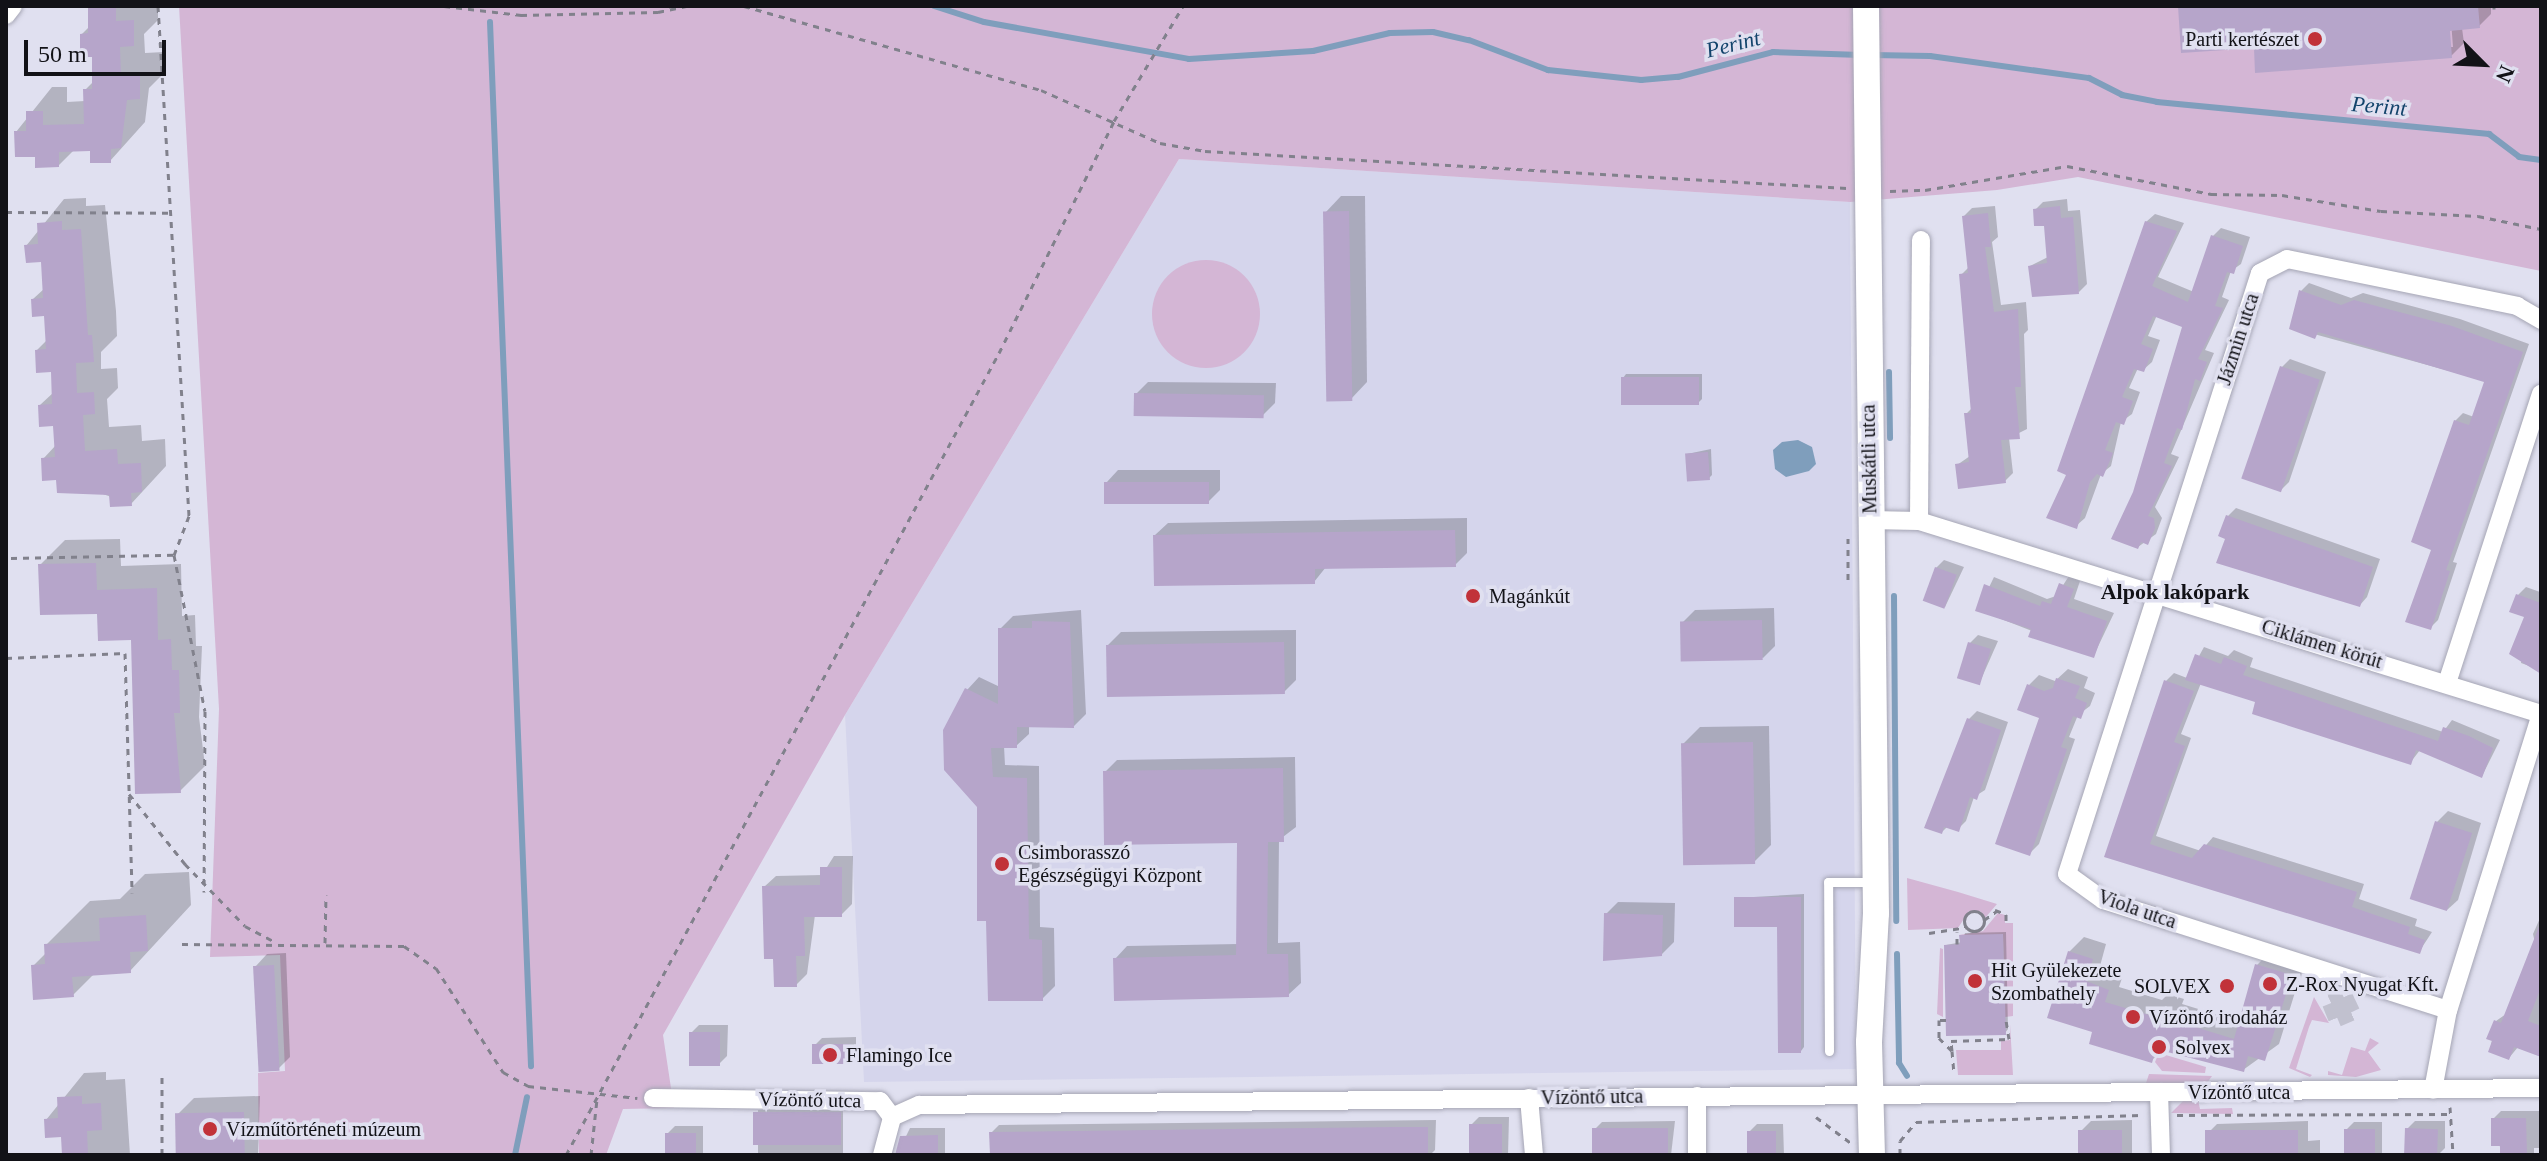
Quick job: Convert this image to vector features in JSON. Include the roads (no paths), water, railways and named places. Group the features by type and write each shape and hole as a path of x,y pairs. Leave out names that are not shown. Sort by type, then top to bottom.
{"main road":[{"name":"Muskátli utca","path":"1866,8 1876,913 1884,968 1879,1094 1882,1147"}],"street":[{"path":"6,15 13,6"},
{"path":"1919,521 1921,240"},
{"name":"Jázmin utca","path":"2157,593 2254,286 2271,264 2287,259 2517,306 2541,320"},
{"path":"2447,683 2541,394"},
{"name":"Ciklámen körút","path":"1870,520 1919,521 2541,714"},
{"name":"Viola utca","path":"2157,593 2067,874 2103,900 2448,1010"},
{"path":"2441,1090 2448,1010 2541,714"},
{"name":"Vízöntő utca","path":"653,1098 880,1101 892,1117 919,1105 2541,1088"},
{"path":"2159,1092 2161,1155"},
{"path":"1697,1096 1697,1155"},
{"path":"1529,1098 1534,1155"},
{"path":"882,1155 892,1117"}],"lane":[{"path":"1829,1051 1828,882 1876,881"}],"waterway":[{"name":"Perint","path":"934,6 984,22 1189,59 1313,51 1390,33 1433,32 1469,40 1548,70 1641,80 1678,77 1773,52 1861,55"},
{"path":"490,22 531,1066"},
{"name":"Perint","path":"1872,55 1930,56 2089,78 2122,95 2157,102 2489,134 2519,157 2541,160"},
{"path":"1889,372 1890,438"},
{"path":"1894,596 1896,921"},
{"path":"1897,954 1899,1063 1907,1076"},
{"path":"515,1155 527,1097"}],"tunnel":[{"path":"2344,997 2351,1012 2337,1018 2331,1003 2344,997"}],"place":[{"name":"Parti kertészet","path":"2315,39"},
{"name":"Magánkút","path":"1473,596"},
{"name":"Csimborasszó Egészségügyi Központ","path":"1002,864"},
{"name":"Hit Gyülekezete Szombathely","path":"1975,981"},
{"name":"Z-Rox Nyugat Kft.","path":"2270,984"},
{"name":"SOLVEX","path":"2227,986"},
{"name":"Vízöntő irodaház","path":"2133,1017"},
{"name":"Solvex","path":"2159,1047"},
{"name":"Flamingo Ice","path":"830,1055"},
{"name":"Vízműtörténeti múzeum","path":"210,1129"}],"district":[{"name":"Alpok lakópark","path":"2175,592"}]}
